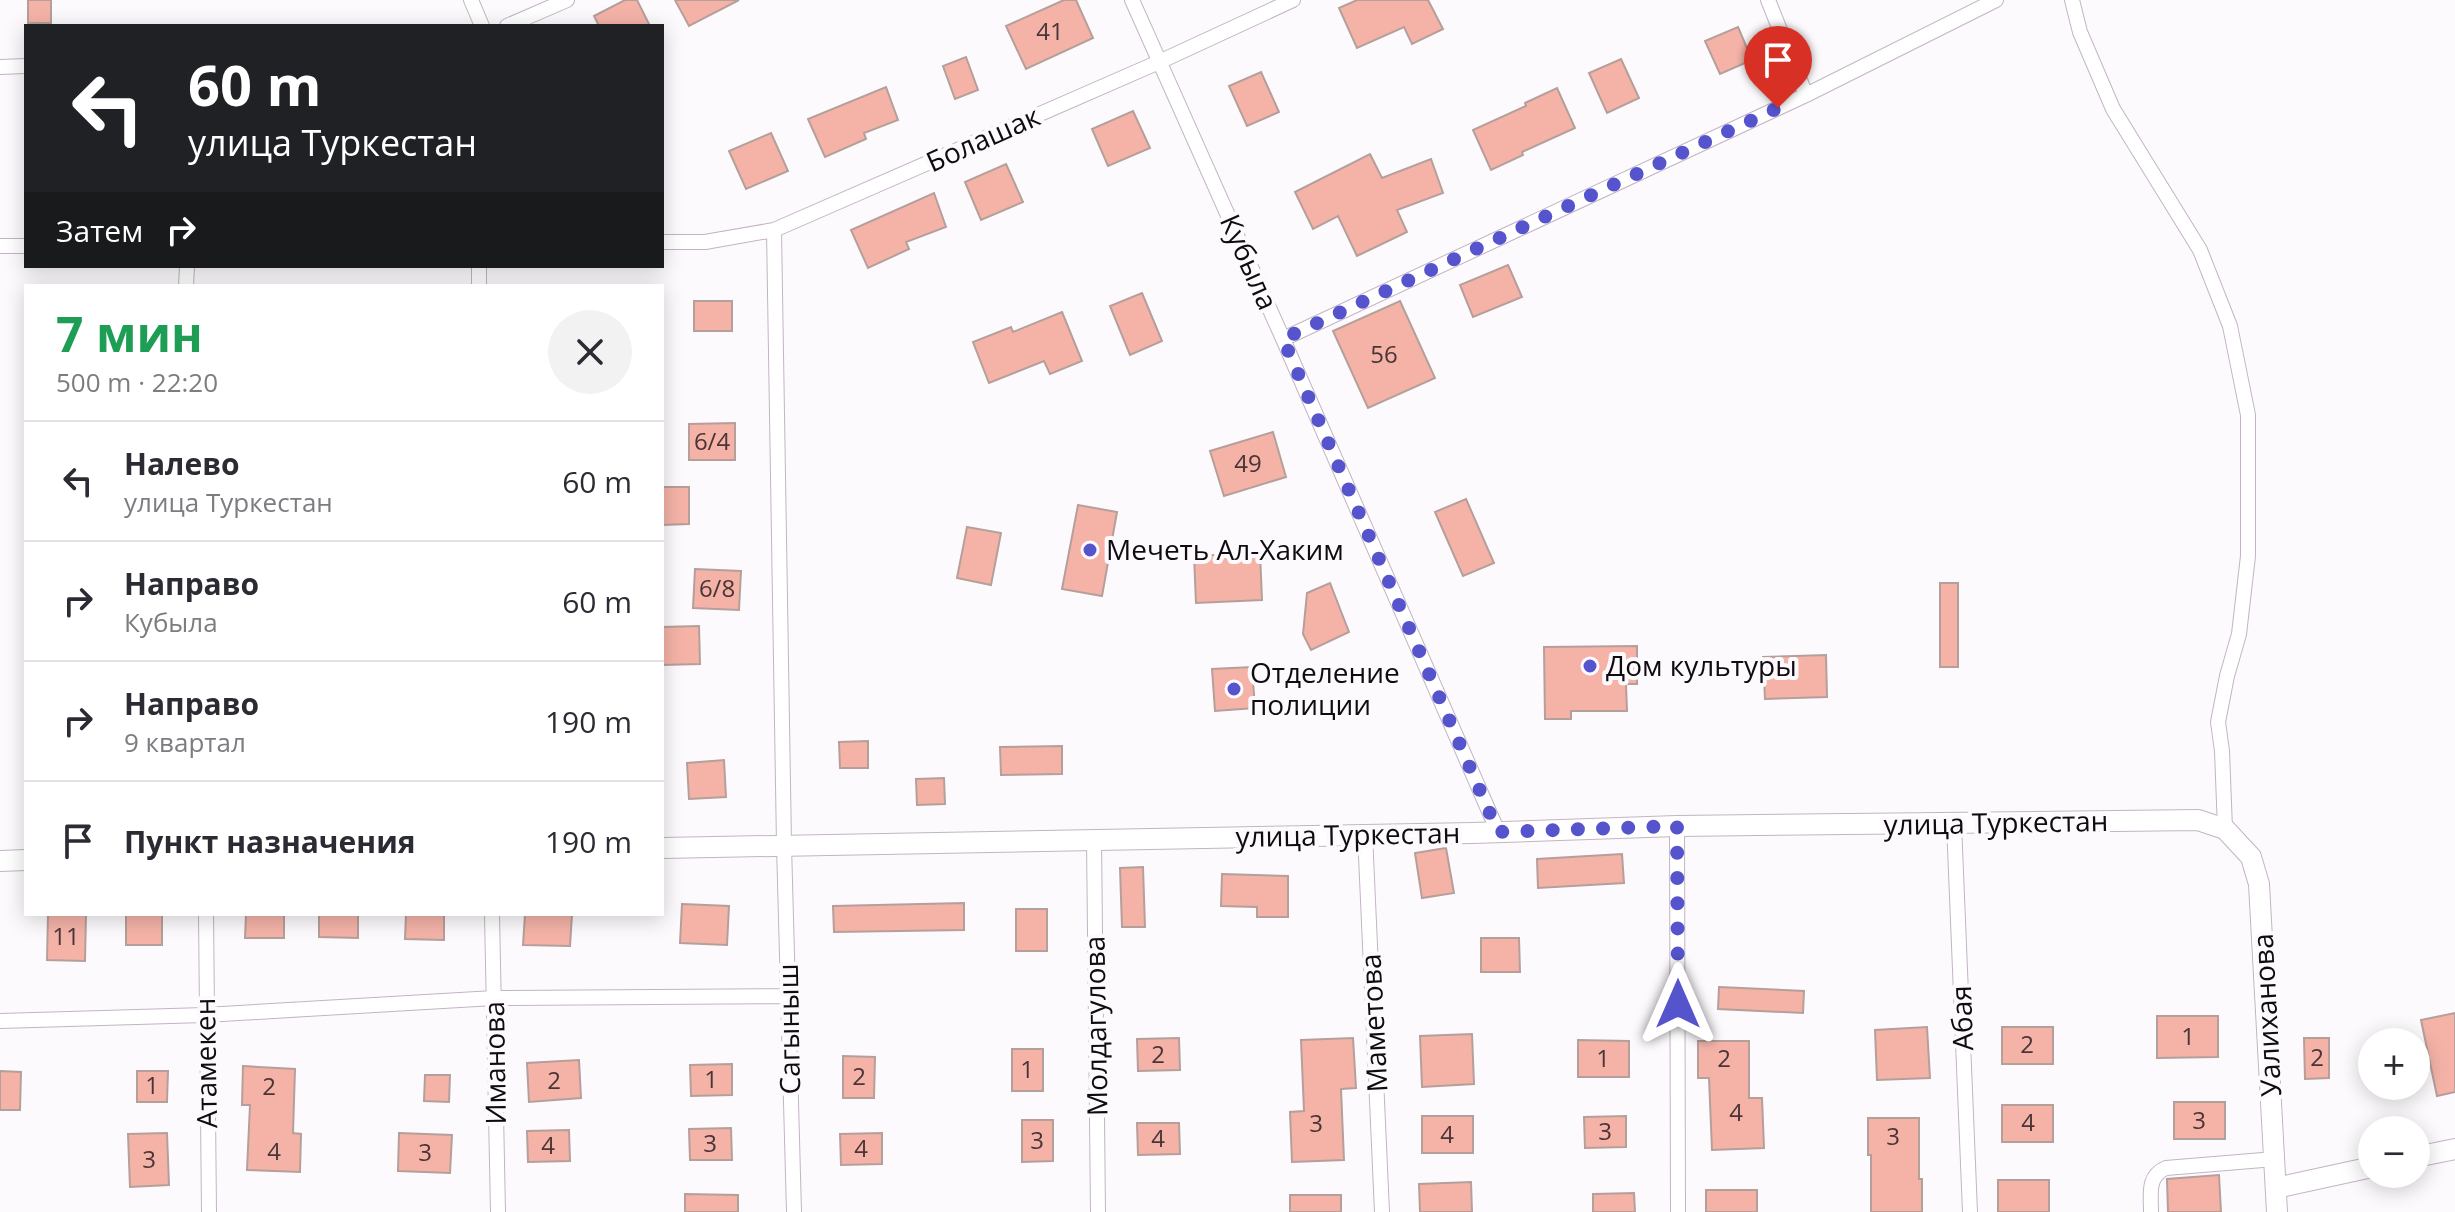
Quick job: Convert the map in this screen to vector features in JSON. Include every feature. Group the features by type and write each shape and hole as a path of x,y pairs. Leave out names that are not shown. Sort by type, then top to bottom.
{"street":[{"path":"471,0 481,24"},
{"path":"512,24 567,0"},
{"name":"Кубыла","path":"1132,0 1498,832"},
{"name":"Болашак","path":"664,242 705,242 774,230 1293,0"},
{"path":"1768,0 1806,95"},
{"path":"1283,339 1806,95 1996,0"},
{"path":"2072,0 2080,32 2113,109 2200,250 2230,326 2248,415 2248,556 2239,634 2218,722 2225,829"},
{"path":"0,67 24,66"},
{"name":"Сагыныш","path":"774,230 784,845 794,1212"},
{"path":"0,246 24,246"},
{"name":"улица Туркестан","path":"664,848 1677,826 2198,820 2225,829"},
{"name":"Абая","path":"1954,824 1970,1212"},
{"path":"1677,826 1678,1212"},
{"name":"Уалиханова","path":"2225,829 2251,857 2259,884 2277,1212"},
{"name":"Маметова","path":"1365,834 1382,1212"},
{"name":"Молдагулова","path":"1094,839 1098,1212"},
{"path":"0,861 24,860"},
{"name":"Атамекен","path":"206,916 209,1212"},
{"name":"Иманова","path":"492,916 498,1212"},
{"path":"0,1021 205,1015 494,998 788,996"},
{"path":"2430,1154 2455,1149"},
{"path":"2151,1212 2152,1180 2166,1168 2275,1159"},
{"path":"2276,1188 2358,1170"}],"building":[{"path":"28,0 51,0 51,23 28,23"},
{"path":"625,0 637,0 649,24 598,24 594,16"},
{"path":"675,0 739,0 689,26"},
{"path":"1064,0 1076,0 1093,38 1026,69 1006,26"},
{"path":"1357,0 1428,0 1443,29 1412,44 1404,27 1357,48 1339,8"},
{"path":"1738,27 1752,60 1720,74 1705,41"},
{"path":"966,57 978,90 955,99 943,66"},
{"path":"1621,59 1639,98 1607,113 1589,73"},
{"path":"1261,72 1279,112 1247,126 1229,86"},
{"path":"886,87 898,120 864,133 866,139 825,157 808,119"},
{"path":"1557,88 1575,128 1491,170 1473,130"},
{"path":"1133,111 1150,148 1108,166 1092,129"},
{"path":"771,133 788,171 746,189 729,151"},
{"path":"1370,154 1382,178 1431,159 1443,193 1397,210 1407,232 1357,256 1338,216 1313,229 1295,192"},
{"path":"1006,164 1023,202 981,220 965,182"},
{"path":"934,193 946,227 906,242 909,249 868,268 851,230"},
{"path":"1508,265 1522,297 1473,317 1460,285"},
{"path":"1142,293 1162,341 1130,355 1110,306"},
{"path":"694,301 732,301 732,331 694,331"},
{"path":"1400,301 1435,378 1368,408 1333,331"},
{"path":"1062,312 1082,361 1050,374 1044,361 989,383 973,342 1011,327 1013,332"},
{"path":"735,423 735,460 689,460 689,424"},
{"path":"1273,432 1286,477 1224,496 1210,451"},
{"path":"664,487 689,487 689,524 664,525"},
{"path":"1466,499 1494,563 1463,576 1435,512"},
{"name":"Мечеть Ал-Хаким","path":"1078,505 1117,512 1102,596 1062,589"},
{"path":"967,527 1001,533 991,585 957,578"},
{"path":"1260,553 1262,600 1196,603 1194,556"},
{"path":"695,569 741,571 739,610 693,608"},
{"path":"1330,583 1349,632 1311,650 1303,634 1307,593"},
{"path":"1940,583 1958,583 1958,667 1940,667"},
{"path":"699,626 700,664 664,665 664,627"},
{"name":"Дом культуры","path":"1637,646 1637,684 1626,684 1627,711 1571,711 1571,719 1545,719 1544,647"},
{"path":"1826,655 1827,697 1765,699 1763,657"},
{"name":"Отделение полиции","path":"1252,667 1255,708 1215,711 1212,669"},
{"path":"868,741 868,768 840,768 839,742"},
{"path":"1062,746 1062,774 1001,775 1000,747"},
{"path":"724,760 726,797 689,799 687,763"},
{"path":"944,778 945,804 917,805 916,779"},
{"path":"1446,848 1454,893 1422,898 1415,853"},
{"path":"1622,854 1624,883 1538,888 1537,859"},
{"path":"1143,867 1145,927 1122,927 1120,868"},
{"path":"1222,874 1288,876 1288,917 1257,917 1257,907 1221,906"},
{"path":"964,903 964,930 834,932 833,906"},
{"path":"682,904 729,906 727,945 680,943"},
{"path":"1016,909 1047,909 1047,951 1016,951"},
{"path":"48,916 86,916 85,961 47,960"},
{"path":"126,916 162,916 162,945 126,945"},
{"path":"246,916 284,916 284,938 245,938"},
{"path":"319,916 358,916 358,938 319,937"},
{"path":"406,916 444,916 444,940 405,939"},
{"path":"525,916 572,916 570,946 523,945"},
{"path":"1481,938 1519,938 1520,972 1481,972"},
{"path":"1719,987 1804,991 1803,1013 1718,1009"},
{"path":"2455,1013 2455,1092 2437,1096 2430,1063 2430,1028 2423,1028 2421,1020"},
{"path":"2157,1016 2218,1016 2218,1057 2157,1058"},
{"path":"1927,1027 1930,1078 1877,1080 1875,1030"},
{"path":"2002,1027 2053,1027 2053,1064 2002,1064"},
{"path":"1472,1034 1474,1084 1422,1087 1420,1036"},
{"path":"1179,1038 1180,1070 1138,1071 1137,1039"},
{"path":"1353,1038 1356,1088 1341,1089 1344,1160 1292,1162 1290,1112 1304,1111 1301,1040"},
{"path":"2304,1038 2329,1038 2329,1078 2305,1079"},
{"path":"1578,1040 1629,1041 1629,1077 1578,1077"},
{"path":"1698,1041 1749,1041 1749,1098 1762,1098 1764,1148 1712,1150 1709,1078 1698,1078"},
{"path":"1012,1049 1043,1049 1043,1091 1012,1091"},
{"path":"843,1056 875,1057 874,1098 843,1098"},
{"path":"579,1060 581,1098 529,1102 527,1063"},
{"path":"732,1064 732,1095 691,1096 690,1065"},
{"path":"243,1066 295,1069 293,1133 301,1134 300,1172 247,1170 250,1105 242,1105"},
{"path":"0,1071 21,1072 20,1110 0,1110"},
{"path":"137,1071 168,1071 167,1102 137,1102"},
{"path":"425,1075 450,1075 449,1102 424,1101"},
{"path":"2174,1102 2225,1102 2225,1139 2174,1139"},
{"path":"2002,1105 2053,1105 2053,1142 2002,1142"},
{"path":"1422,1116 1473,1116 1473,1153 1422,1153"},
{"path":"1626,1116 1626,1147 1585,1148 1584,1117"},
{"path":"1868,1118 1919,1118 1922,1212 1871,1212"},
{"path":"1022,1120 1053,1120 1053,1161 1022,1162"},
{"path":"1137,1123 1179,1123 1180,1154 1138,1155"},
{"path":"731,1128 732,1160 690,1160 689,1129"},
{"path":"569,1130 570,1161 528,1162 527,1131"},
{"path":"167,1133 169,1185 130,1187 128,1134"},
{"path":"399,1133 452,1135 450,1173 398,1171"},
{"path":"882,1133 882,1164 841,1165 840,1134"},
{"path":"2219,1175 2221,1212 2168,1212 2167,1179"},
{"path":"1998,1180 2049,1180 2049,1212 1998,1212"},
{"path":"1471,1182 1472,1212 1420,1212 1419,1184"},
{"path":"1706,1190 1757,1190 1757,1212 1706,1212"},
{"path":"1634,1193 1635,1212 1593,1212 1593,1194"},
{"path":"685,1194 738,1195 738,1212 685,1212"},
{"path":"1290,1195 1341,1195 1341,1212 1290,1212"}],"place":[{"name":"Мечеть Ал-Хаким","path":"1090,550"},
{"name":"Дом культуры","path":"1590,666"},
{"name":"Отделение полиции","path":"1234,689"}],"route":[{"path":"1678,1004 1677,826 1498,832 1283,339 1778,108"}]}
